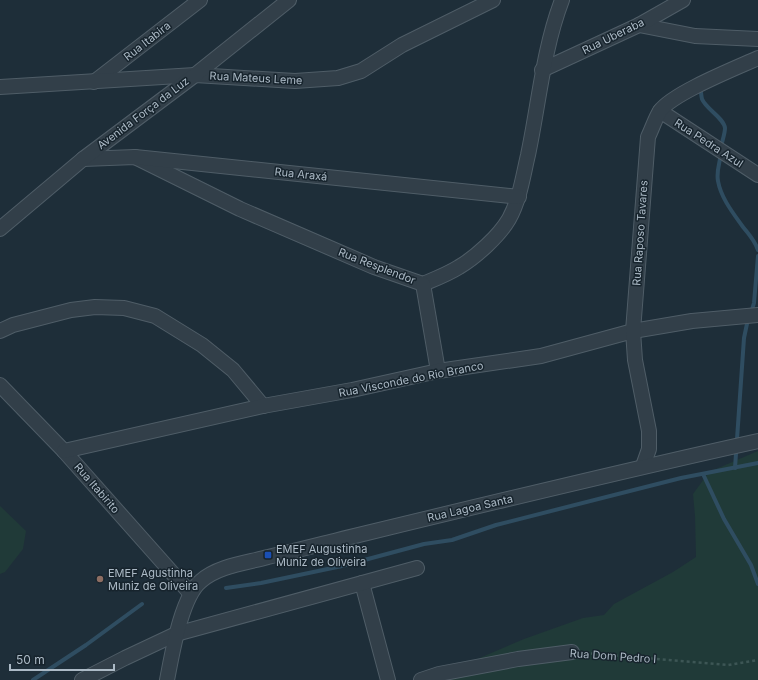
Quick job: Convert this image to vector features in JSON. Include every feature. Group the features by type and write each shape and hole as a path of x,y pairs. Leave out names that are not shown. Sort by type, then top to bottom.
{"street":[{"name":"Rua Itabira","path":"94,82 200,0"},
{"name":"Avenida Força da Luz","path":"0,229 83,158 195,75 289,0"},
{"name":"Rua Mateus Leme","path":"0,87 195,75 295,81 338,78 361,70 402,45 493,0"},
{"name":"Rua Resplendor","path":"135,157 240,210 374,268 423,284 459,267 490,243 509,219 519,197 533,132 542,70 553,23 562,0"},
{"name":"Rua Uberaba","path":"542,70 639,24 684,0"},
{"path":"639,24 695,36 758,39"},
{"name":"Rua Raposo Tavares","path":"643,466 649,448 649,431 635,360 633,331 648,137 660,111 671,100 758,58"},
{"name":"Rua Pedra Azul","path":"660,111 758,175"},
{"name":"Rua Araxá","path":"83,158 135,157 519,197"},
{"path":"423,284 438,371"},
{"path":"0,331 13,325 63,312 95,307 124,308 149,314 155,316 202,345 233,370 263,406"},
{"name":"Rua Visconde do Rio Branco","path":"64,451 263,406 352,390 438,371 541,356 633,331 692,321 758,316"},
{"name":"Rua Itabirito","path":"0,385 64,451 190,593"},
{"name":"Rua Lagoa Santa","path":"190,593 200,581 213,573 240,564 643,466 758,441"},
{"path":"82,680 176,634 417,568"},
{"path":"362,583 388,680"},
{"path":"167,680 176,634 190,593"},
{"name":"Rua Dom Pedro I","path":"421,680 446,672 518,659 572,652"}],"path":[{"name":"Rua Dom Pedro I","path":"572,652 728,665 758,660"}],"green space":[{"path":"758,451 758,680 428,680 524,639 583,618 604,615 614,604 673,572 696,557 693,494 709,472"},
{"path":"0,506 26,531 23,549 5,572 0,574"}],"waterway":[{"path":"700,86 704,103 724,124 725,130 721,147"},
{"path":"721,153 718,177 722,193 731,211 750,235 758,250"},
{"path":"751,313 754,303 758,256"},
{"path":"735,468 744,338 748,319"},
{"path":"226,588 261,583 342,566 424,544 452,540 496,525 681,478 758,463"},
{"path":"703,474 724,519 751,565 758,584"},
{"path":"33,680 86,645 142,604"}],"place":[{"name":"EMEF Augustinha Muniz de Oliveira","path":"268,555"},
{"name":"EMEF Agustinha Muniz de Oliveira","path":"100,579"}]}
